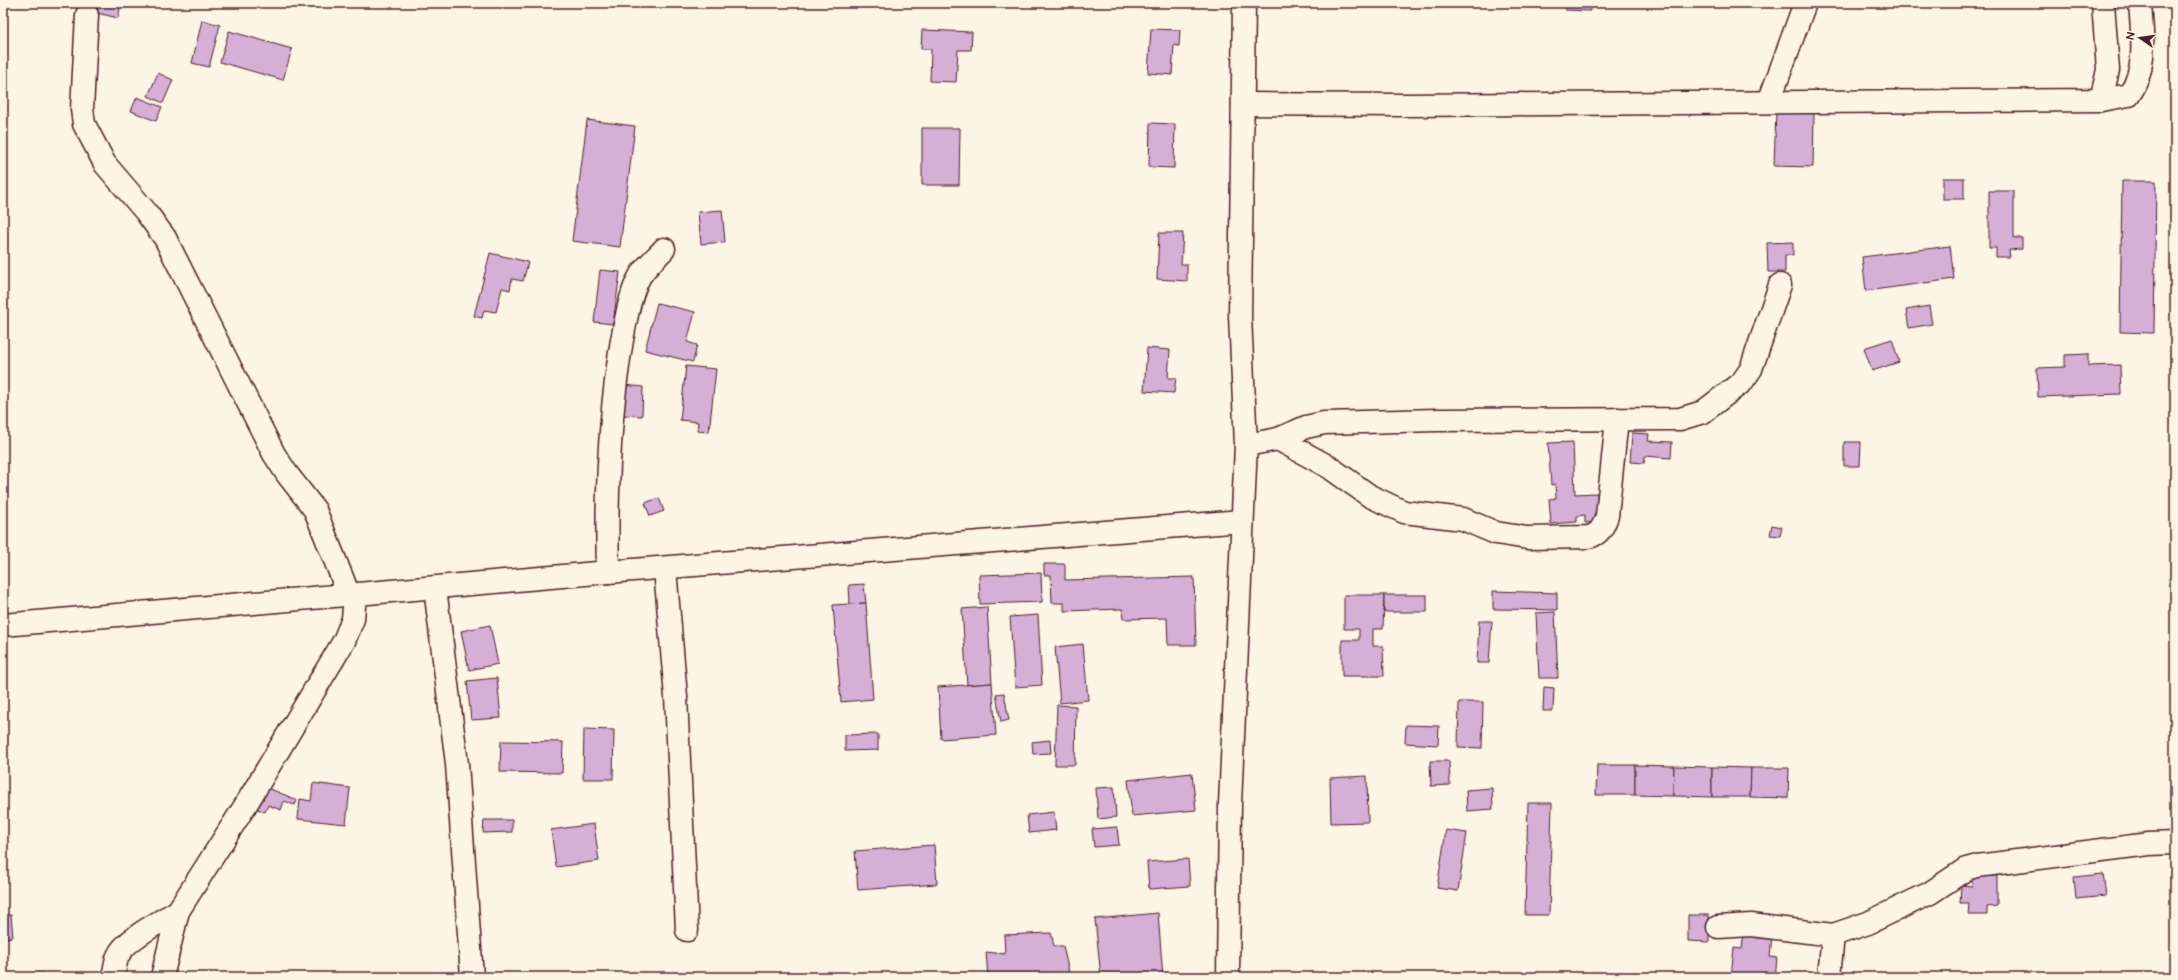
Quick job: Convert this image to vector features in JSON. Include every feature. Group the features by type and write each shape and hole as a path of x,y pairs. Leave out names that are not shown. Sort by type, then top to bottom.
{"street":[{"path":"1228,977 1230,804 1246,445 1240,316 1244,3"},
{"path":"1769,102 1805,3"},
{"path":"2101,100 2108,70 2103,3"},
{"path":"1243,104 2101,100 2129,95 2137,84 2143,50 2140,3"},
{"path":"87,15 82,109 92,141 105,164 146,212 165,238 274,454 287,474 315,510 352,595 353,619 344,641 245,806 178,911 164,967 131,941"},
{"path":"608,572 606,521 610,443 619,356 627,312 640,276 664,249"},
{"path":"1246,445 1278,439 1306,427 1324,423 1444,420 1680,419 1703,412 1727,396 1742,382 1751,369 1780,285"},
{"path":"1278,439 1329,467 1370,496 1404,512 1462,519 1496,533 1527,538 1589,537 1596,535 1602,529 1607,516 1617,419"},
{"path":"3,626 608,572 665,569 1242,521"},
{"path":"665,569 676,705 688,930"},
{"path":"435,588 457,764 472,977"},
{"path":"1718,927 1751,925 1833,935 1868,923 1930,893 1966,869 1977,866 2149,844 2175,843"},
{"path":"113,977 118,955 131,941 178,911"},
{"path":"1829,977 1833,935"}],"building":[{"path":"99,3 121,3 118,18 97,13"},
{"path":"1146,3 1174,3 1174,4"},
{"path":"1566,3 1590,3 1590,11 1565,10"},
{"path":"202,20 220,25 209,67 192,63"},
{"path":"1151,29 1180,30 1179,46 1174,45 1172,75 1148,73"},
{"path":"922,30 972,32 971,50 958,50 956,82 930,81 931,49 921,49"},
{"path":"229,31 292,49 283,80 220,62"},
{"path":"158,73 173,80 163,103 148,96"},
{"path":"137,97 162,107 156,121 131,111"},
{"path":"1776,111 1814,113 1813,167 1774,166"},
{"path":"587,120 635,126 620,247 572,241"},
{"path":"1150,123 1175,124 1174,168 1149,167"},
{"path":"922,128 960,128 959,185 922,185"},
{"path":"1943,178 1964,178 1964,199 1943,199"},
{"path":"2122,181 2156,181 2154,333 2120,332"},
{"path":"1989,191 2014,191 2014,238 2022,238 2022,249 2009,250 2010,257 1996,257 1996,248 1989,248"},
{"path":"722,210 725,242 701,244 698,212"},
{"path":"1159,233 1183,233 1181,264 1187,264 1187,281 1157,279"},
{"path":"1793,242 1793,255 1785,255 1785,272 1768,272 1767,243"},
{"path":"1950,246 1954,279 1866,291 1862,257"},
{"path":"490,253 528,262 523,281 512,279 510,290 502,288 496,312 484,310 482,318 474,316"},
{"path":"600,270 620,272 613,324 594,322"},
{"path":"657,303 695,312 687,342 697,345 693,362 645,350"},
{"path":"1929,306 1932,324 1909,328 1906,310"},
{"path":"1892,339 1899,362 1872,371 1864,348"},
{"path":"1147,348 1170,350 1168,378 1176,378 1174,393 1144,391"},
{"path":"2088,354 2088,366 2120,365 2121,394 2038,397 2037,368 2065,367 2065,355"},
{"path":"686,366 716,369 709,432 697,431 698,422 680,420"},
{"path":"624,385 643,387 642,416 622,415"},
{"path":"1632,433 1649,434 1648,441 1672,442 1671,458 1645,456 1644,463 1630,462"},
{"path":"1573,442 1575,494 1597,493 1599,522 1585,523 1585,515 1577,516 1577,522 1551,524 1549,499 1556,498 1555,484 1551,485 1548,443"},
{"path":"1844,442 1861,442 1860,466 1844,466"},
{"path":"659,498 664,511 650,516 645,503"},
{"path":"1772,525 1782,527 1780,536 1770,535"},
{"path":"1044,564 1065,564 1065,580 1194,577 1196,645 1168,645 1167,618 1123,619 1122,609 1064,611 1064,603 1052,603 1051,575 1044,575"},
{"path":"1041,573 1042,602 980,604 979,575"},
{"path":"864,584 866,603 850,604 849,585"},
{"path":"1493,591 1557,593 1557,610 1493,609"},
{"path":"1344,595 1384,595 1383,629 1373,629 1373,646 1383,646 1384,676 1342,676 1342,640 1359,640 1359,629 1344,629"},
{"path":"1384,595 1427,595 1427,612 1384,612"},
{"path":"866,603 873,699 841,702 833,605"},
{"path":"987,607 992,683 967,685 962,609"},
{"path":"1555,612 1558,678 1539,678 1536,613"},
{"path":"1038,615 1042,685 1015,687 1010,617"},
{"path":"1479,621 1492,621 1489,663 1477,663"},
{"path":"490,625 498,664 469,670 461,631"},
{"path":"1083,644 1088,700 1060,703 1055,647"},
{"path":"497,678 501,718 471,720 467,681"},
{"path":"992,683 996,735 941,739 938,687"},
{"path":"1544,687 1554,688 1553,711 1543,711"},
{"path":"1004,693 1009,720 1001,722 996,694"},
{"path":"1459,702 1483,702 1482,748 1458,747"},
{"path":"1057,705 1076,706 1075,765 1055,765"},
{"path":"1406,725 1439,726 1438,745 1405,743"},
{"path":"584,729 614,730 613,779 583,779"},
{"path":"878,734 878,750 845,751 845,735"},
{"path":"1050,740 1051,753 1033,754 1032,742"},
{"path":"501,741 563,742 562,773 500,772"},
{"path":"1430,761 1449,761 1450,785 1431,786"},
{"path":"1597,765 1635,765 1635,795 1596,795"},
{"path":"1635,765 1674,766 1673,796 1635,795"},
{"path":"1674,766 1712,767 1712,797 1673,796"},
{"path":"1712,767 1751,768 1750,797 1712,797"},
{"path":"1751,768 1789,768 1788,798 1750,797"},
{"path":"2172,770 2175,770 2175,835 2171,835"},
{"path":"1192,773 1196,810 1132,816 1128,780"},
{"path":"1367,776 1368,822 1331,823 1330,778"},
{"path":"313,783 350,788 346,824 298,819 300,799 311,801"},
{"path":"263,786 297,800 295,805 284,801 281,810 268,805 265,812 255,808"},
{"path":"1114,787 1116,817 1098,819 1096,788"},
{"path":"1492,788 1493,809 1467,811 1466,790"},
{"path":"1528,803 1552,803 1549,915 1525,915"},
{"path":"1054,812 1056,830 1029,833 1027,815"},
{"path":"484,820 512,820 512,832 483,833"},
{"path":"594,824 599,861 556,867 551,830"},
{"path":"1117,827 1119,845 1094,847 1092,829"},
{"path":"1446,830 1467,833 1458,891 1437,888"},
{"path":"934,845 937,884 858,890 855,851"},
{"path":"1188,859 1190,886 1149,889 1147,862"},
{"path":"2103,874 2106,896 2076,899 2074,877"},
{"path":"1972,876 1997,876 1997,906 1987,907 1987,915 1968,915 1969,903 1960,903 1961,885 1972,886"},
{"path":"1158,913 1163,977 1101,977 1095,919"},
{"path":"3,915 11,915 13,937 3,938"},
{"path":"1688,915 1709,915 1709,942 1688,941"},
{"path":"1744,932 1772,935 1770,957 1777,958 1775,977 1731,977 1734,948 1742,949"},
{"path":"1051,933 1054,946 1063,946 1070,977 988,977 986,952 1005,954 1004,935"},
{"path":"43,973 44,977 11,977 11,976"}]}
